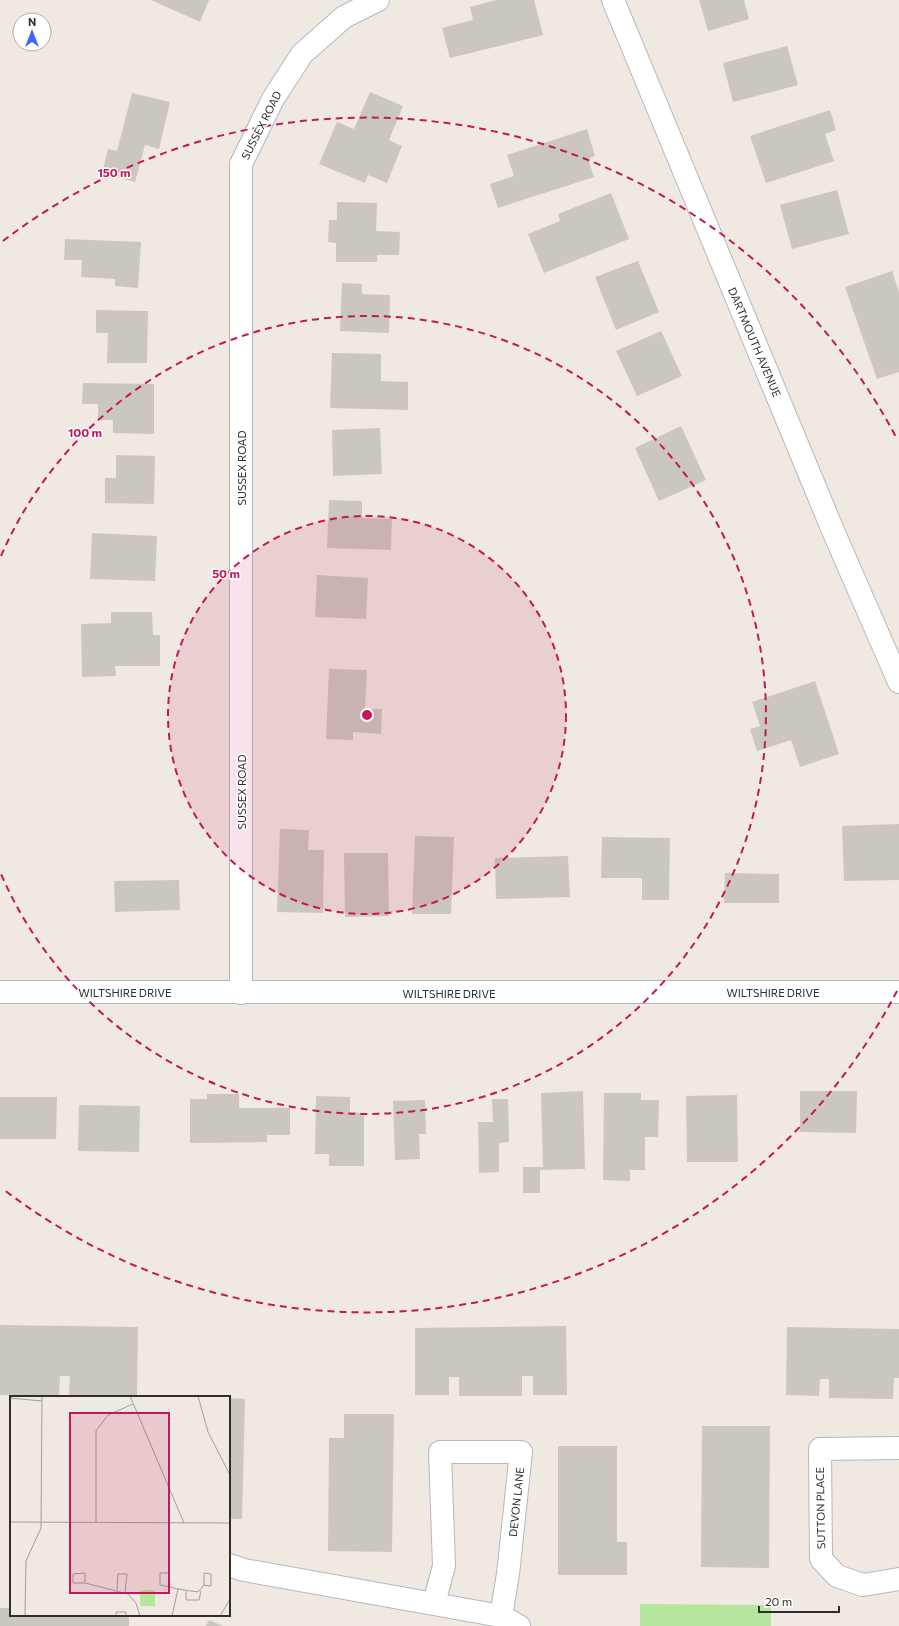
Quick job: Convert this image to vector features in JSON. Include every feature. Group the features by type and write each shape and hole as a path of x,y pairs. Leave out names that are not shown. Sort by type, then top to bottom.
{"street":[{"name":"SUSSEX ROAD","path":"241,993 241,164 274,99 302,54 344,17 378,0"},
{"name":"DARTMOUTH AVENUE","path":"613,0 834,532 899,682"},
{"name":"WILTSHIRE DRIVE","path":"0,992 899,992"},
{"name":"SUTTON PLACE","path":"899,1448 820,1449 821,1559 837,1576 863,1586 899,1579"},
{"name":"DEVON LANE","path":"230,1566 251,1572 434,1603 510,1621 508,1574 521,1452 440,1452 444,1566 434,1603"}],"green space":[{"path":"640,1604 771,1605 771,1626 640,1626"}],"building":[{"path":"151,0 209,0 200,22"},
{"path":"496,0 534,0 543,35 450,58 442,28 473,20 470,7"},
{"path":"699,0 744,0 749,19 708,31"},
{"path":"787,46 798,85 733,102 723,63"},
{"path":"370,92 403,106 389,140 402,146 387,183 368,175 365,183 319,164 337,122 354,129"},
{"path":"132,93 170,102 159,149 145,145 135,182 102,173 108,149 117,151"},
{"path":"830,110 836,130 825,134 834,161 766,183 750,136"},
{"path":"587,129 595,156 588,159 594,177 498,208 490,184 514,176 507,155"},
{"path":"837,190 849,234 792,249 780,205"},
{"path":"611,193 629,239 544,273 528,234 560,221 558,214"},
{"path":"337,202 377,203 376,231 400,232 399,255 377,255 377,262 336,262 336,243 328,242 329,220 337,220"},
{"path":"65,239 141,242 138,288 115,286 115,279 81,277 82,260 64,260"},
{"path":"638,261 659,312 616,330 595,277"},
{"path":"892,271 899,292 899,372 877,379 845,287"},
{"path":"342,283 362,284 362,294 390,295 389,333 340,331"},
{"path":"96,310 148,311 147,363 107,363 108,333 96,333"},
{"path":"661,331 682,376 637,396 616,351"},
{"path":"332,353 381,354 381,381 408,382 408,410 330,408"},
{"path":"83,383 154,384 154,434 113,433 113,420 98,420 98,404 82,404"},
{"path":"681,426 706,480 659,501 635,448"},
{"path":"380,428 382,474 333,476 332,430"},
{"path":"116,455 155,456 154,504 105,503 105,478 116,478"},
{"path":"329,500 362,501 362,518 392,519 391,550 327,548"},
{"path":"92,533 157,536 155,581 90,579"},
{"path":"317,575 368,578 366,619 315,617"},
{"path":"111,612 152,612 153,635 160,635 160,666 115,666 116,676 82,677 81,624 111,623"},
{"path":"329,669 367,670 365,709 382,709 381,734 353,732 353,740 326,739"},
{"path":"815,681 839,754 800,767 791,740 757,751 750,729 760,726 752,702"},
{"path":"899,824 899,880 844,881 842,826"},
{"path":"280,829 309,830 308,850 324,850 323,913 277,912"},
{"path":"415,836 454,837 451,914 412,914"},
{"path":"602,837 670,838 669,900 642,900 642,878 601,878"},
{"path":"344,853 388,853 389,916 345,917"},
{"path":"568,856 570,897 496,899 495,858"},
{"path":"725,873 779,874 779,903 724,903"},
{"path":"179,880 180,910 115,912 114,881"},
{"path":"583,1091 585,1169 540,1170 540,1193 523,1193 523,1167 543,1167 541,1093"},
{"path":"800,1091 857,1091 856,1133 800,1132"},
{"path":"604,1093 641,1093 641,1100 659,1100 658,1137 645,1137 645,1170 630,1170 630,1181 603,1180"},
{"path":"207,1094 239,1094 239,1108 290,1108 290,1135 267,1135 267,1142 190,1143 190,1099 207,1099"},
{"path":"737,1095 738,1162 687,1162 686,1096"},
{"path":"316,1096 350,1097 350,1112 364,1113 364,1166 329,1166 329,1154 315,1154"},
{"path":"0,1097 57,1097 56,1139 0,1139"},
{"path":"492,1099 508,1099 509,1142 499,1143 499,1172 479,1173 478,1122 493,1122"},
{"path":"425,1100 426,1134 419,1134 420,1159 395,1160 393,1101"},
{"path":"79,1105 140,1106 139,1152 78,1151"},
{"path":"0,1325 138,1327 137,1396 69,1395 70,1376 60,1376 59,1396 0,1395"},
{"path":"566,1326 567,1395 533,1395 533,1376 522,1376 522,1396 459,1396 459,1377 449,1377 449,1395 415,1395 415,1328"},
{"path":"787,1327 899,1329 899,1378 894,1378 893,1399 829,1398 829,1379 820,1379 819,1396 786,1395"},
{"path":"230,1398 245,1399 242,1519 230,1519"},
{"path":"344,1414 394,1414 392,1552 328,1551 329,1438 344,1438"},
{"path":"702,1426 770,1426 769,1568 701,1567"},
{"path":"558,1446 617,1446 617,1542 627,1542 627,1575 558,1575"},
{"path":"0,1608 10,1608 10,1616 129,1616 129,1626 0,1626"},
{"path":"209,1620 223,1626 206,1626"}]}
